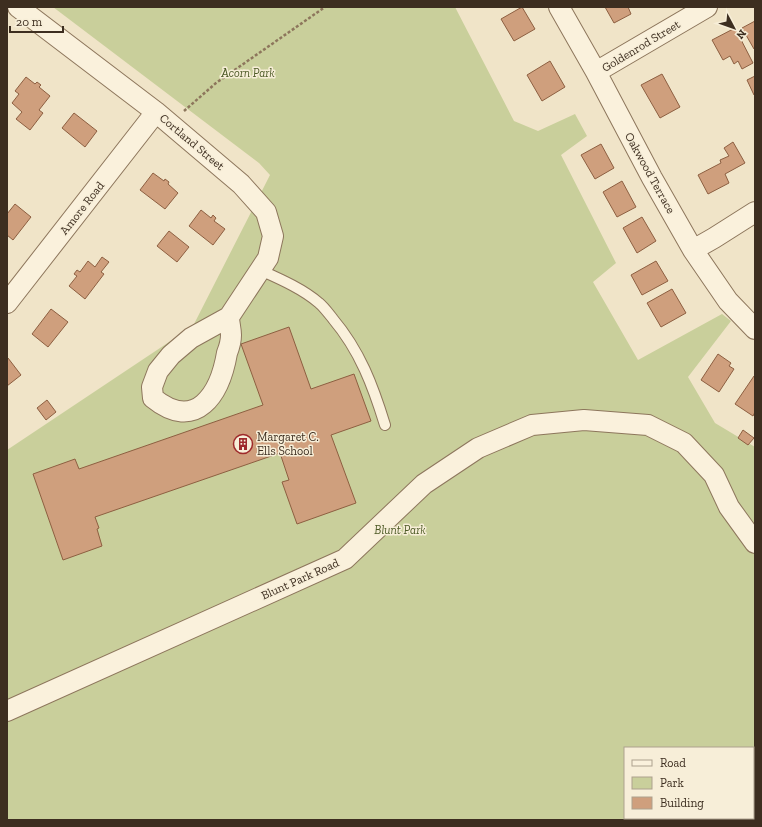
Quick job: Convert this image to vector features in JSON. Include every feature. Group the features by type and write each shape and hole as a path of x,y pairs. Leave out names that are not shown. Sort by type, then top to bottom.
{"street":[{"name":"Cortland Street","path":"18,7 156,112 241,184 266,212 273,236 268,258 229,317 191,338 171,355 158,371 152,387 153,398 171,410 180,412 193,411 205,403 216,390 225,365 231,336 229,317"},
{"name":"Oakwood Terrace","path":"559,7 693,250 728,301 755,329"},
{"name":"Goldenrod Street","path":"596,72 707,7"},
{"name":"Amore Road","path":"7,303 156,112"},
{"path":"693,250 755,212"},
{"name":"Blunt Park Road","path":"7,711 345,559 424,484 478,448 532,426 584,420 648,425 684,443 714,475 729,507 755,543"}],"lane":[{"path":"260,270 286,282 320,303 345,333 364,366 376,395 385,425"}],"path":[{"path":"183,111 216,83 325,7"}],"green space":[{"name":"Blunt Park","path":"53,7 455,7 514,121 538,131 575,114 587,136 561,155 616,263 593,282 638,360 722,314 731,321 688,377 715,423 755,447 755,820 7,820 7,450 193,326 270,175 259,163"}],"building":[{"path":"522,7 535,29 514,41 501,19"},
{"path":"605,7 628,7 631,14 614,23"},
{"path":"755,21 755,48 754,49 742,28"},
{"path":"735,28 753,63 742,69 738,61 734,64 730,56 723,60 712,40"},
{"path":"550,61 565,87 542,101 527,75"},
{"path":"662,74 680,107 660,118 641,85"},
{"path":"755,76 755,95 754,95 747,80"},
{"path":"26,77 35,84 37,82 41,85 39,87 50,96 39,110 43,113 30,130 16,119 22,112 12,103 19,94 15,91"},
{"path":"74,113 97,131 85,147 62,128"},
{"path":"733,142 745,163 725,174 729,183 708,194 698,175 721,163 720,160 729,156 724,148"},
{"path":"601,144 614,168 595,179 581,155"},
{"path":"153,173 164,181 165,179 169,182 168,184 178,193 165,209 140,190"},
{"path":"622,181 636,207 617,217 603,192"},
{"path":"15,204 31,217 13,240 7,235 7,214"},
{"path":"201,210 211,218 213,215 216,218 214,221 225,229 213,245 189,226"},
{"path":"642,217 656,241 637,253 623,228"},
{"path":"169,231 189,247 177,262 157,246"},
{"path":"102,257 109,262 101,272 104,274 85,299 69,286 77,276 74,274 77,270 80,272 88,261 95,267"},
{"path":"656,261 668,281 642,295 631,275"},
{"path":"672,289 686,313 661,327 647,303"},
{"path":"51,309 68,322 48,347 32,334"},
{"name":"Margaret C. Ells School","path":"289,327 311,389 354,374 371,421 331,435 356,503 297,524 282,482 289,480 280,453 95,517 99,528 97,529 102,546 63,560 33,474 75,459 79,469 263,405 241,344"},
{"path":"718,354 731,363 729,366 734,369 719,392 701,380"},
{"path":"8,358 21,375 7,386 7,359"},
{"path":"754,376 755,412 753,416 735,404"},
{"path":"47,400 56,412 46,420 37,408"},
{"path":"743,430 754,438 748,445 738,438"}],"place":[{"name":"Margaret C. Ells School","path":"243,444"}],"park label":[{"name":"Acorn Park","path":"248,73"}]}
